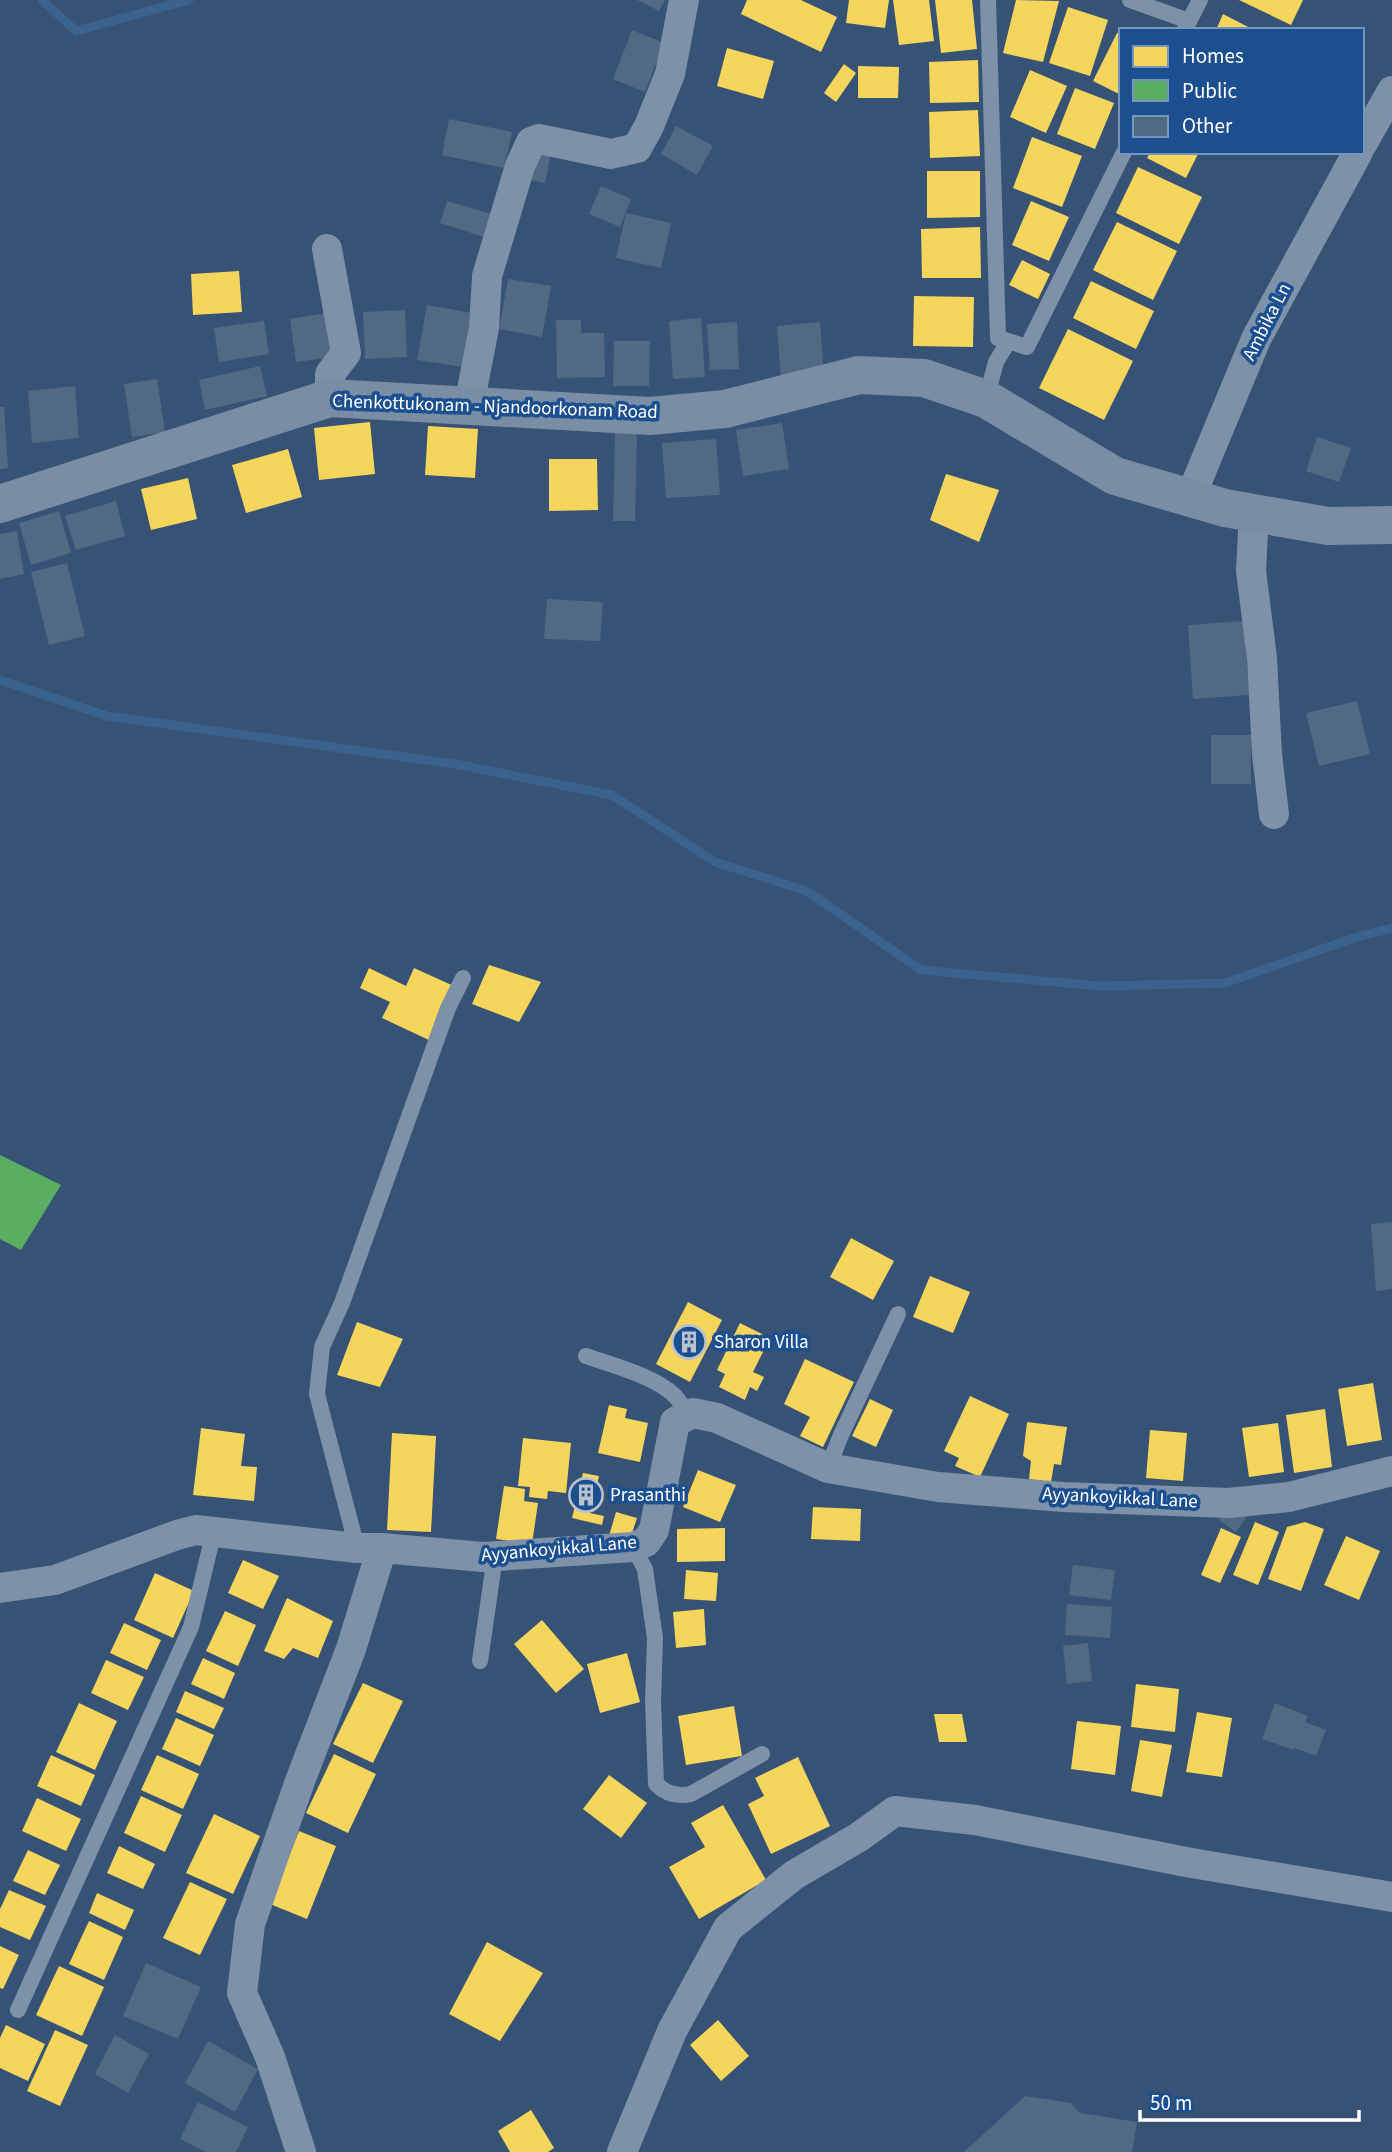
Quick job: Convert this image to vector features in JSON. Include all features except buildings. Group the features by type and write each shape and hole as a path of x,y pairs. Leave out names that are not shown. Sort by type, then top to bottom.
{"main road":[{"name":"Chenkottukonam - Njandoorkonam Road","path":"0,504 330,398 650,416 725,409 859,375 924,378 986,399 1115,476 1189,498 1225,508 1328,526 1392,525"}],"street":[{"path":"469,405 484,328 487,276 520,166 531,142 538,139 611,154 637,148 670,74 684,0"},
{"path":"1364,140 1392,90"},
{"name":"Ambika Ln","path":"1189,498 1256,339 1357,154"},
{"path":"327,249 346,353 330,374 330,398"},
{"path":"1254,513 1251,571 1262,658 1267,754 1274,814"},
{"name":"Ayyankoyikkal Lane","path":"0,1588 55,1580 197,1530 447,1555 495,1556 633,1547 646,1542 654,1530 676,1422 693,1413 717,1418 828,1468 938,1487 1063,1496 1228,1503 1289,1497 1392,1471"},
{"path":"301,2152 270,2057 242,1993 250,1924 300,1781 351,1649 370,1548"},
{"path":"622,2152 672,2031 728,1928 794,1875 859,1837 895,1811 975,1821 1186,1862 1392,1897"}],"lane":[{"path":"988,0 998,338 1027,347 1123,154"},
{"path":"1129,0 1187,25 1200,0"},
{"path":"986,399 996,362 1007,342"},
{"path":"370,1548 317,1394 322,1347 342,1303 448,1008 463,978"},
{"path":"828,1468 898,1314"},
{"path":"586,1356 660,1385 675,1397 689,1415"},
{"path":"18,2010 191,1628 214,1531"},
{"path":"633,1547 645,1569 655,1638 653,1701 656,1784 670,1794 691,1794 762,1754"},
{"path":"481,1661 495,1556"}],"waterway":[{"path":"42,0 76,31 189,0"},
{"path":"0,680 107,716 455,764 612,795 715,862 807,891 921,970 1100,986 1225,983 1360,936 1392,928"}],"place":[{"name":"Sharon Villa","path":"689,1342"},
{"name":"Prasanthi","path":"586,1495"}]}
